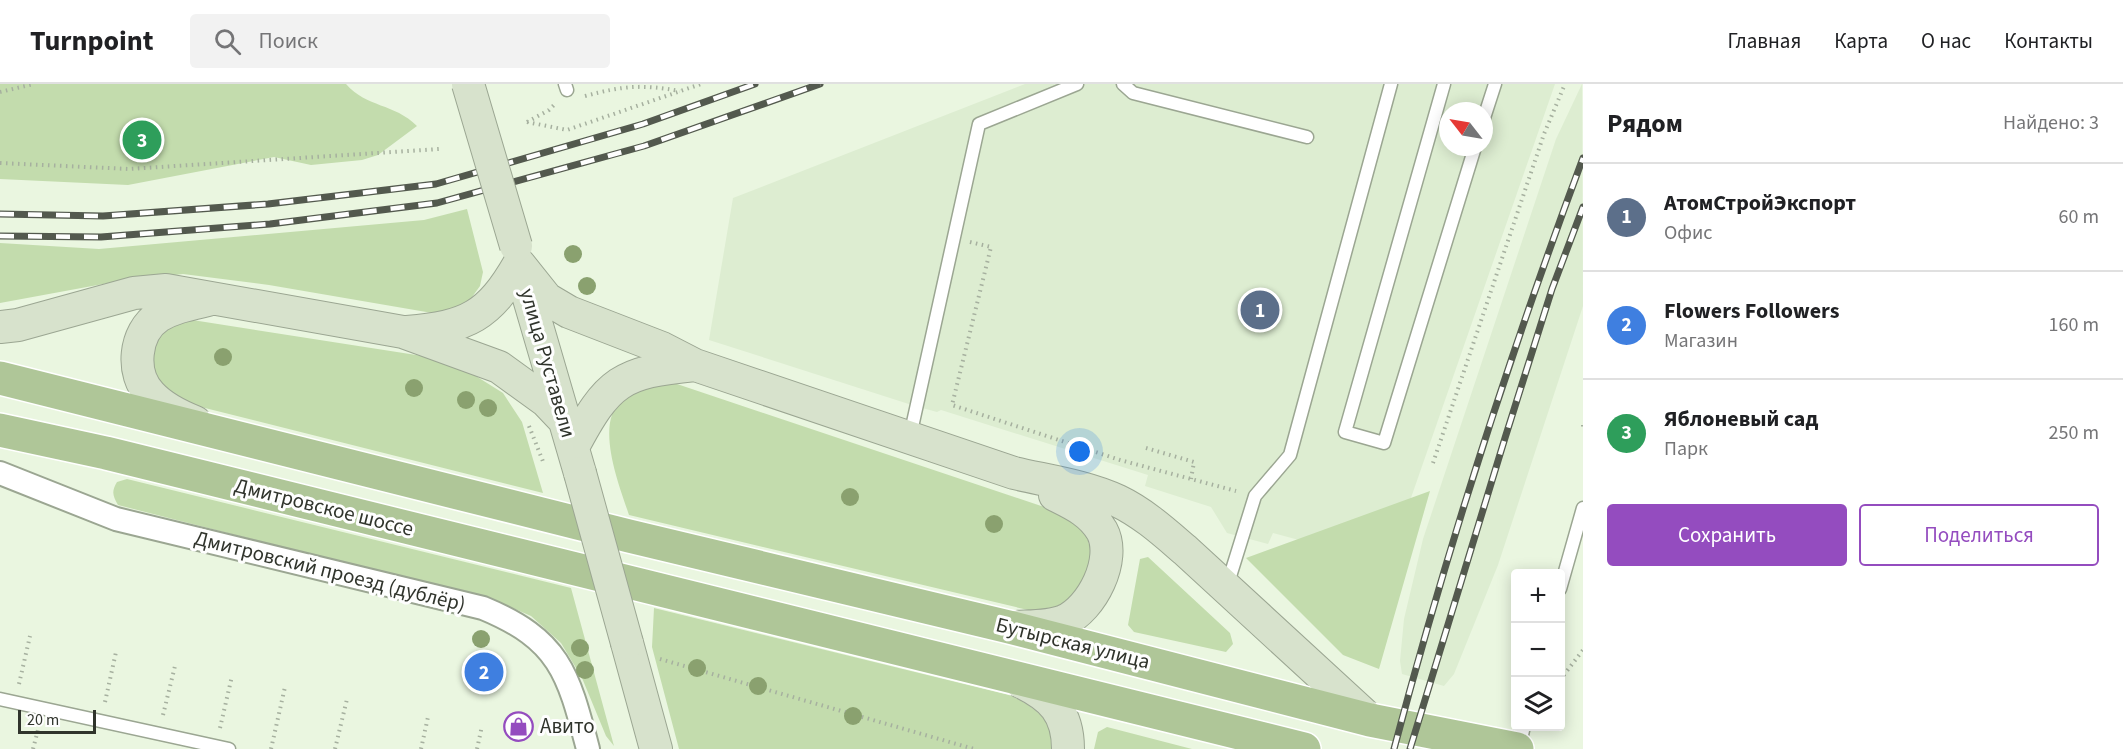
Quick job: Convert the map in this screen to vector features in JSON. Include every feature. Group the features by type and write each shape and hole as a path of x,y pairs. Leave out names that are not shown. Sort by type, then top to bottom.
{"main road":[{"name":"улица Руставели","path":"468,84 656,749"},
{"path":"403,332 434,330 476,316 489,308 502,294 518,255"},
{"path":"518,255 547,299 569,312 663,348 695,365 1014,473 1067,485 1117,501 1154,523 1370,720"},
{"path":"0,327 29,322 134,293 166,290 403,332 499,368 546,401 572,447"},
{"path":"210,299 178,307 157,318 138,346 137,360 142,381 151,395 181,417 238,439"},
{"path":"572,447 595,407 616,383 647,370 695,365"},
{"path":"0,378 238,439"},
{"name":"Дмитровское шоссе","path":"0,430 106,453 1007,675"},
{"name":"Бутырская улица","path":"238,439 1010,627 1370,720 1518,749"},
{"path":"1010,627 1064,621 1081,609 1097,588 1104,569 1105,550 1103,533 1091,516 1014,473"},
{"path":"1007,675 1052,700 1063,719 1068,749"},
{"path":"1007,675 1304,749"}],"street":[{"name":"Дмитровский проезд (дублёр)","path":"0,473 116,519 483,608 510,619 534,634 566,674 588,749"}],"lane":[{"path":"909,439 979,124 1077,84"},
{"path":"1123,84 1133,93 1307,137"},
{"path":"1226,588 1255,496 1290,455 1391,84"},
{"path":"1444,84 1345,432 1384,443 1472,156"},
{"path":"1489,102 1495,84"},
{"path":"1565,571 1583,508"},
{"path":"0,699 222,748"},
{"path":"1518,749 1523,731"}],"path":[{"path":"7,84 9,90"},
{"path":"0,92 34,84"},
{"path":"681,91 649,84 620,87 581,97 566,87 549,110 527,122 567,130 681,91 701,84"},
{"path":"1433,463 1544,134 1565,84"},
{"path":"0,163 129,169 439,149"},
{"path":"965,241 992,247 952,405 1120,460 1255,496"},
{"path":"1583,425 1583,430"},
{"path":"1146,448 1194,462 1191,479"},
{"path":"15,702 30,636"},
{"path":"628,647 974,749"},
{"path":"1562,677 1583,650"},
{"path":"101,721 116,652"},
{"path":"159,734 175,666"},
{"path":"222,748 232,676"},
{"path":"271,749 285,687"},
{"path":"335,749 346,699"},
{"path":"421,749 428,717"},
{"path":"477,749 482,726"}],"shaded area":[{"path":"1025,84 1555,84 1388,564 1273,533 1268,544 1227,533 1211,507 1145,486 1148,475 941,410 937,412 915,406 709,340 733,198"},
{"path":"1582,84 1583,306 1498,565 1454,674 1444,686 1402,674 1400,661 1404,619 1423,539 1556,139"}],"green space":[{"path":"0,84 346,84 354,92 399,113 417,126 378,155 362,160 311,165 274,157 128,185 0,179"},
{"path":"467,209 483,272 480,286 467,304 438,314 269,285 183,274 114,282 0,303 0,243 99,249 424,220"},
{"path":"186,319 429,357 471,373 503,393 522,422 543,493 177,401 167,396 148,362 161,331"},
{"path":"657,382 674,383 1071,516 1081,526 1090,551 1090,564 1082,589 1073,599 1057,608 1028,610 629,515 611,455 610,423 614,409 623,399"},
{"path":"127,479 571,588 614,746 606,736 582,678 561,643 531,616 501,603 118,505 113,491 117,482"},
{"path":"1430,491 1379,669 1343,655 1246,558"},
{"path":"1148,557 1230,633 1233,644 1226,652 1134,632 1128,625 1140,559"},
{"path":"654,608 1009,695 1041,715 1050,730 1055,749 679,749 652,647"},
{"path":"1107,727 1192,749 1094,749 1098,732"}],"railway":[{"path":"0,214 103,216 268,204 436,184 643,124 755,84"},
{"path":"0,236 101,237 270,224 437,203 644,146 820,84"},
{"path":"1394,749 1414,674 1481,451 1583,158"},
{"path":"1410,749 1552,289 1583,207"}],"place":[{"name":"Яблоневый сад","path":"142,140"},
{"name":"АтомСтройЭкспорт","path":"1260,310"},
{"name":"Flowers Followers","path":"484,672"},
{"name":"Авито","path":"519,726"}]}
